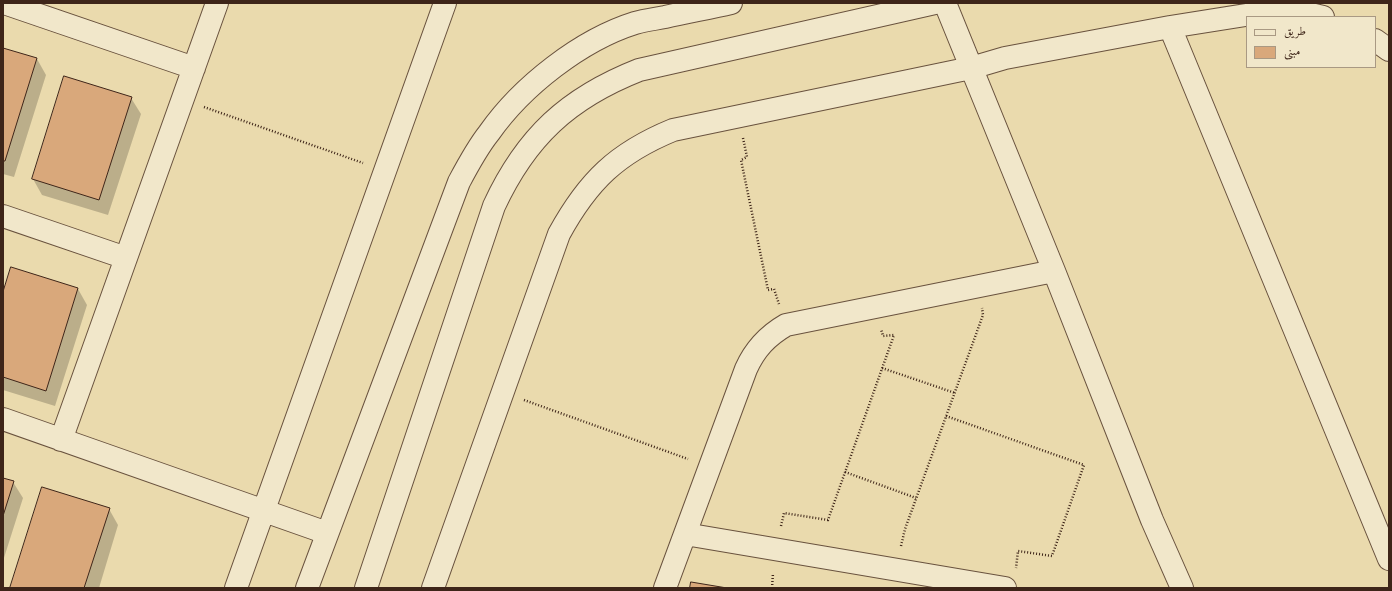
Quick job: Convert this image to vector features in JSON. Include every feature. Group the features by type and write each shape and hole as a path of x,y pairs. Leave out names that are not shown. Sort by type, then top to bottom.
{"street":[{"path":"4,3 194,68"},
{"path":"61,440 217,3"},
{"path":"236,588 445,3"},
{"path":"307,588 459,182 473,156 489,132 508,109 529,88 553,68 579,50 606,35 636,23 731,3"},
{"path":"366,588 494,206 504,183 518,161 551,122 571,105 592,92 616,79 639,70 935,3"},
{"path":"945,3 1054,271 1152,520 1182,588"},
{"path":"433,588 559,234 582,196 612,164 630,152 650,140 673,130 971,68 1005,58 1170,27 1271,12 1294,12 1317,16"},
{"path":"1170,27 1389,559"},
{"path":"1376,41 1389,50"},
{"path":"3,216 126,258"},
{"path":"665,588 751,358 765,340 786,325 1054,271"},
{"path":"3,419 327,533"},
{"path":"685,534 896,569 1010,581"}],"path":[{"path":"183,99 385,171"},
{"path":"738,116 747,157 741,160 768,290 774,289 786,325"},
{"path":"896,569 905,529 983,315 979,286"},
{"path":"775,550 784,513 828,520 894,335 883,336 874,307"},
{"path":"882,368 955,393"},
{"path":"502,392 709,467"},
{"path":"946,416 1084,465 1052,556 1018,551 1010,581"},
{"path":"845,472 916,498"}],"building":[{"path":"3,48 37,58 5,161 3,161"},
{"path":"64,76 132,97 99,200 32,179"},
{"path":"11,267 78,288 46,391 3,377 3,292"},
{"path":"3,478 14,481 3,516"},
{"path":"42,487 110,508 84,588 10,588"},
{"path":"691,582 727,588 690,588"}]}
